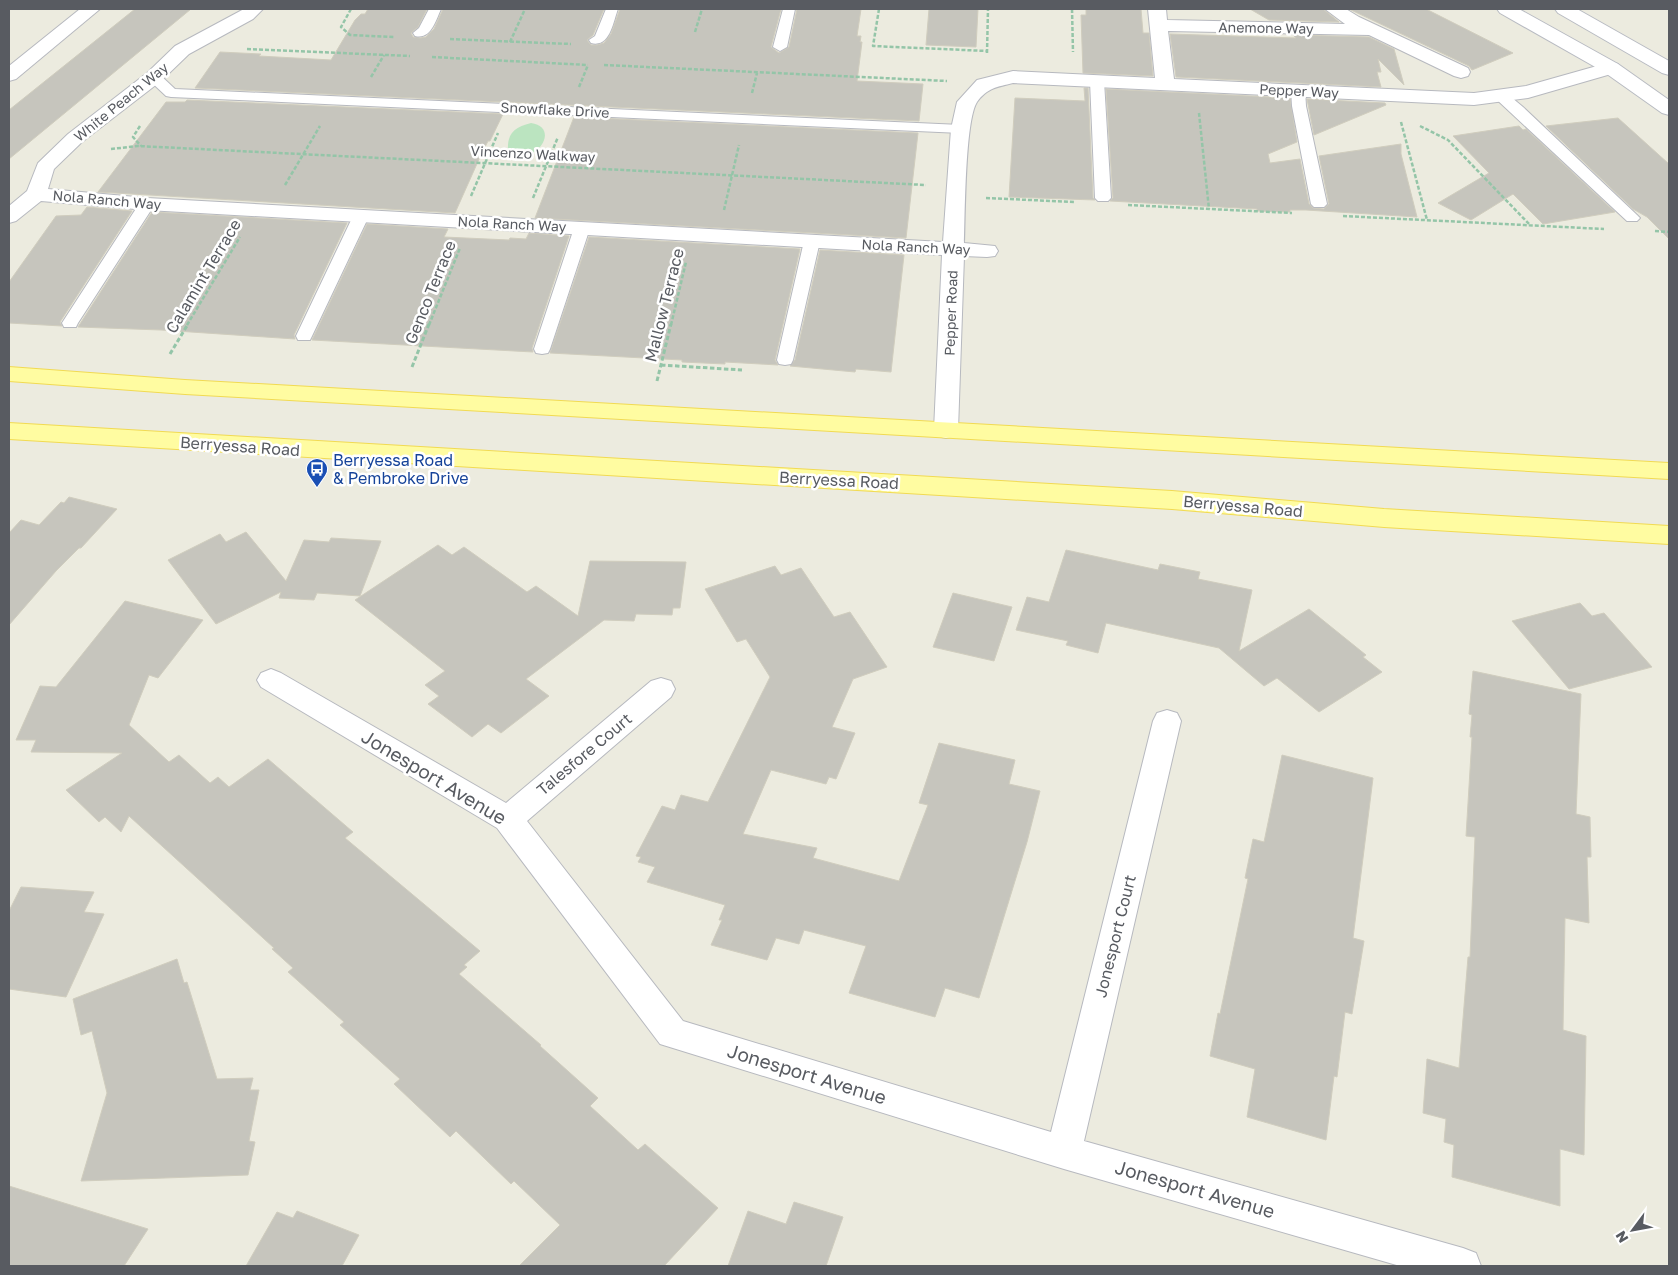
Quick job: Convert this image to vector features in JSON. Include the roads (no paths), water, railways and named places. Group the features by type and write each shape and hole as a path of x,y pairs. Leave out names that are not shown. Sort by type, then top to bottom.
{"main road":[{"path":"9,374 194,388 1669,471"},
{"name":"Berryessa Road","path":"9,431 1172,500 1384,518 1669,534"}],"street":[{"path":"11,72 91,9"},
{"name":"White Peach Way","path":"36,194 45,167 76,138 154,77 182,50 247,15 254,9"},
{"name":"Anemone Way","path":"1334,9 1461,72"},
{"path":"1506,9 1611,68 1669,109"},
{"path":"1564,9 1669,69"},
{"path":"1158,17 1165,84"},
{"name":"Anemone Way","path":"1158,17 1373,30"},
{"path":"1611,68 1641,74 1669,88"},
{"name":"Pepper Way","path":"984,84 1013,77 1474,99 1528,92 1611,68"},
{"name":"Pepper Road","path":"946,430 961,129 967,102 984,84"},
{"path":"9,217 36,194"},
{"name":"Nola Ranch Way","path":"36,194 147,204 987,251"},
{"name":"Jonesport Avenue","path":"271,680 508,819 672,1033 1064,1152 1464,1266"},
{"name":"Talesfore Court","path":"508,819 661,689"},
{"name":"Jonesport Court","path":"1064,1152 1167,721"}],"lane":[{"path":"420,33 424,30 435,9"},
{"path":"596,40 601,38 612,9"},
{"path":"780,47 789,9"},
{"name":"Snowflake Drive","path":"154,77 172,92 961,129"},
{"path":"1097,81 1103,198"},
{"path":"1298,90 1299,106 1319,204"},
{"path":"1500,95 1632,218"},
{"path":"70,323 147,204"},
{"path":"304,336 361,216"},
{"path":"542,349 582,228"},
{"path":"785,360 812,241"}],"place":[{"name":"Berryessa Road & Pembroke Drive","path":"317,488"}]}
